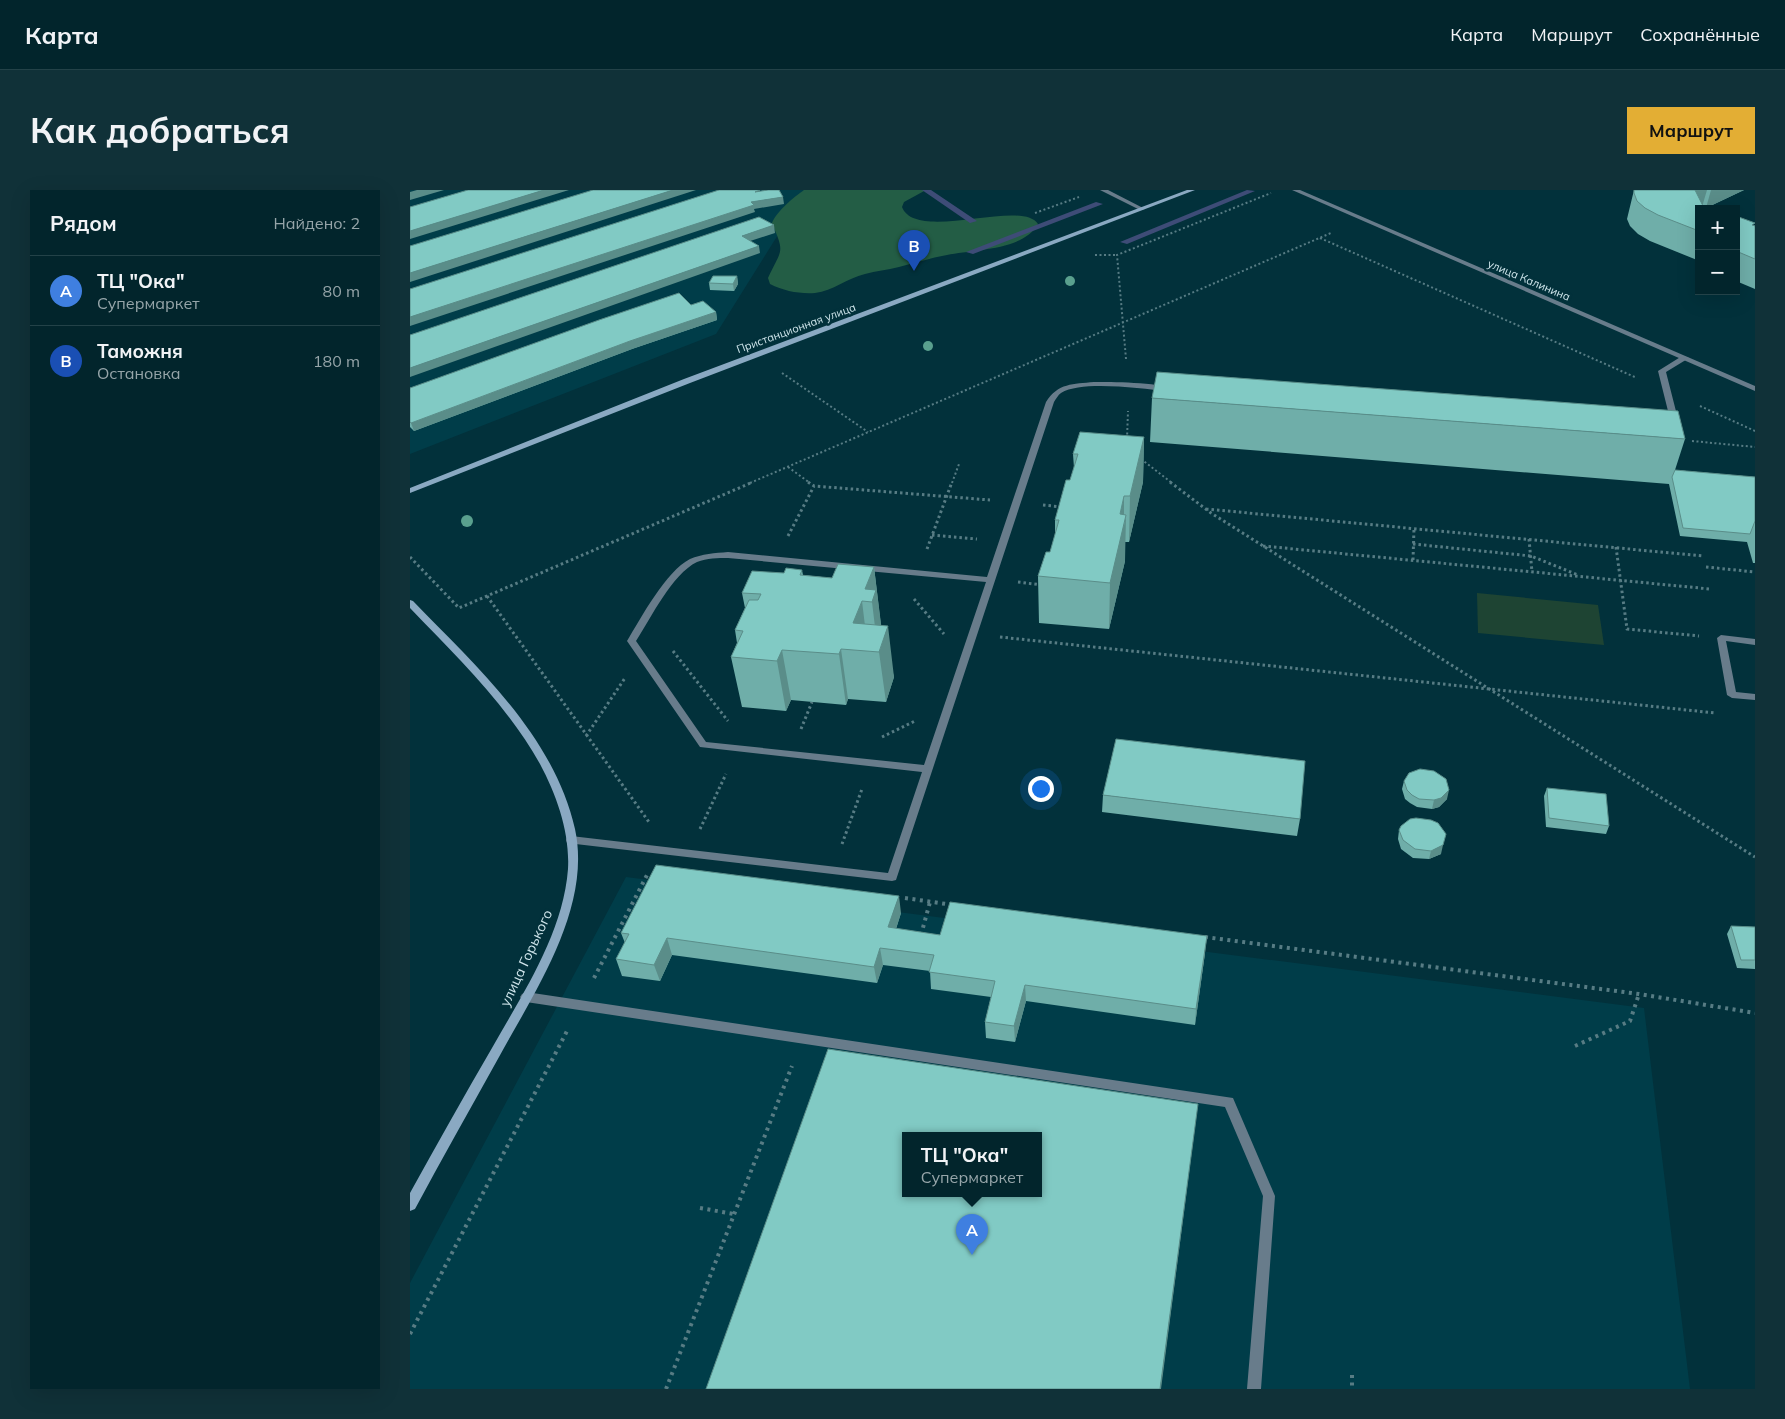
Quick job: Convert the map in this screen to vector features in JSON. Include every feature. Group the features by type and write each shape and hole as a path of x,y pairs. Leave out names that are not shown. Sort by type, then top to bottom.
{"main road":[{"name":"Пристанционная улица","path":"410,491 696,378 1192,190"},
{"name":"улица Горького","path":"410,603 494,693 523,729 545,764 562,801 571,840 574,869 565,911 548,954 410,1205"}],"street":[{"path":"1102,190 1142,209"},
{"name":"улица Калинина","path":"1295,190 1755,389"},
{"path":"1666,428 1676,429 1662,371 1685,358"},
{"path":"571,840 892,877 1050,402 1056,393 1067,388 1080,386 1128,386 1178,390"},
{"path":"927,769 703,744 630,642 677,575 690,563 706,557 728,555 990,580"},
{"path":"1755,642 1721,638 1732,695 1755,697"},
{"path":"526,996 1229,1102 1269,1196 1254,1389"}],"path":[{"path":"1127,448 1128,386 1117,255 1278,190"},
{"path":"1035,213 1081,197"},
{"path":"410,557 459,608 1362,219"},
{"path":"1320,238 1755,431"},
{"path":"787,368 778,371 868,432"},
{"path":"1688,440 1755,446"},
{"path":"1135,454 1205,509 1755,857"},
{"path":"948,638 911,595 959,464"},
{"path":"788,466 814,486 1016,502"},
{"path":"1037,505 1066,507"},
{"path":"1205,509 1703,556"},
{"path":"1412,560 1414,528"},
{"path":"932,535 1003,541"},
{"path":"1529,539 1532,572"},
{"path":"1413,544 1531,556 1582,576"},
{"path":"1262,546 1710,588"},
{"path":"1616,547 1627,629 1721,638"},
{"path":"1706,567 1755,572"},
{"path":"1013,582 1046,585"},
{"path":"487,596 650,823"},
{"path":"972,634 1717,713"},
{"path":"670,646 728,722"},
{"path":"586,736 640,655"},
{"path":"801,729 812,702"},
{"path":"842,844 880,737 919,719"},
{"path":"792,728 811,730"},
{"path":"700,829 738,748"},
{"path":"692,828 710,830"},
{"path":"833,844 852,846"},
{"path":"410,1334 647,874"},
{"path":"901,898 960,906"},
{"path":"920,938 930,902"},
{"path":"1196,936 1638,994 1755,1013"},
{"path":"1575,1046 1630,1021 1638,994"},
{"path":"666,1389 802,1038"},
{"path":"700,1208 734,1214"},
{"path":"1352,1375 1352,1389"}],"shaded area":[{"path":"410,190 806,190 716,334 410,454"},
{"path":"626,877 1644,1008 1690,1389 410,1389 410,1283"}],"green space":[{"path":"804,190 926,190 904,202 902,207 911,217 927,221 947,221 1012,215 1028,217 1038,224 1031,233 1009,244 941,256 865,274 822,292 792,292 770,284 768,278 780,251 779,240 772,223 781,210"},
{"path":"1477,593 1598,605 1604,645 1478,633"}],"building":[{"path":"468,190 544,190 410,231 410,207"},
{"path":"593,190 673,190 410,273 410,246"},
{"path":"719,190 760,190 755,192 779,190 783,197 751,202 754,205 410,317 410,289"},
{"path":"1634,190 1695,190 1702,205 1695,205 1695,229 1645,208 1637,201"},
{"path":"759,217 774,225 742,236 759,246 410,368 410,335"},
{"path":"1740,217 1755,223 1752,225 1755,226 1755,259 1740,253"},
{"path":"713,276 737,276 733,284 709,283"},
{"path":"679,293 691,305 703,301 716,312 630,341 410,422 410,388"},
{"path":"1157,372 1678,411 1685,439 1152,398"},
{"path":"1080,432 1144,437 1130,496 1124,496 1120,514 1126,515 1110,583 1038,576 1046,552 1050,552 1059,520 1055,520 1066,480 1070,480 1078,454 1073,454"},
{"path":"1675,470 1755,477 1755,521 1750,534 1683,528 1672,477"},
{"path":"838,564 874,567 865,589 876,590 872,602 862,601 853,623 888,626 879,652 841,649 839,654 782,650 777,661 731,657 743,631 735,630 749,600 758,600 761,594 742,593 752,571 784,573 786,568 802,570 800,575 832,578"},
{"path":"1116,739 1305,761 1300,819 1103,795"},
{"path":"1420,769 1434,771 1446,779 1449,790 1441,798 1434,800 1419,799 1407,790 1404,781 1409,773"},
{"path":"1547,788 1606,794 1609,826 1549,818"},
{"path":"1416,818 1438,823 1446,834 1443,845 1431,851 1415,849 1403,840 1399,830 1401,826 1410,819"},
{"path":"656,865 899,896 888,927 940,935 950,902 1207,936 1196,1009 1025,985 1014,1026 985,1022 995,981 929,972 934,955 880,948 874,967 667,938 654,965 616,959 629,934 621,933"},
{"path":"1731,926 1755,927 1755,960 1741,960"},
{"path":"828,1049 1198,1104 1160,1389 706,1389"}],"waterway":[{"path":"926,190 973,221"},
{"path":"1124,242 1251,191"},
{"path":"970,252 1099,204"}],"place":[{"name":"Таможня","path":"914,271"},
{"name":"ТЦ \"Ока\"","path":"972,1255"}]}
